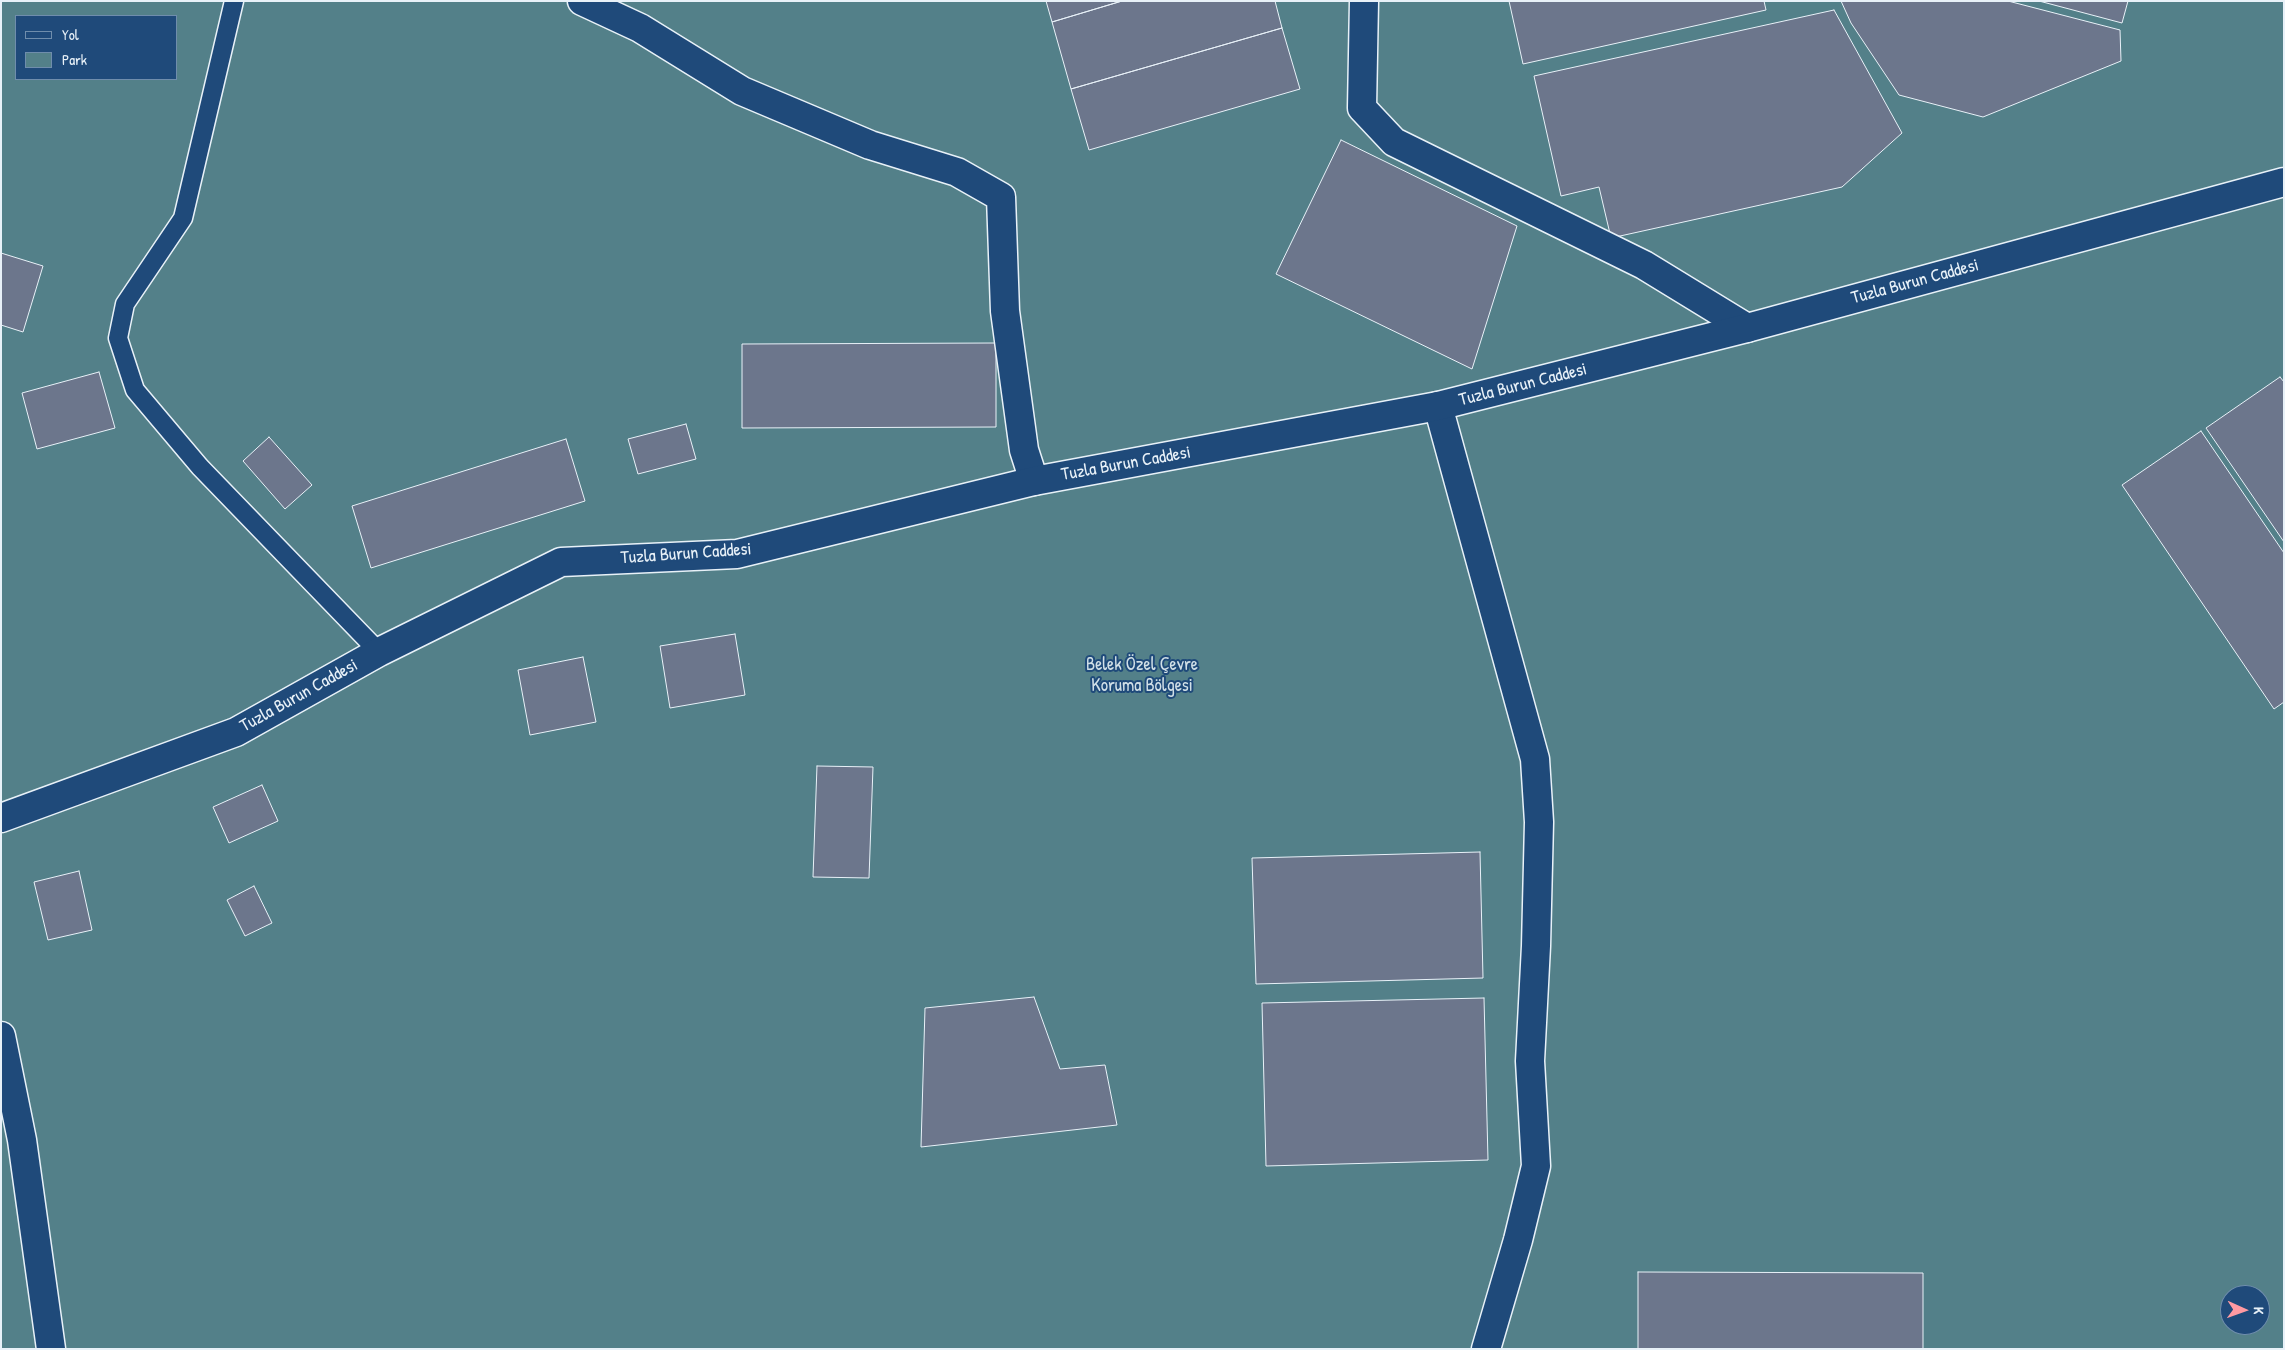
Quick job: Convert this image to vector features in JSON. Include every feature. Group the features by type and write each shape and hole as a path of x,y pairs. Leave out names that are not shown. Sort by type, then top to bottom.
{"street":[{"path":"582,1 640,28 742,91 870,144 957,172 1001,198 1005,311 1024,450 1034,481"},
{"path":"1364,1 1362,108 1394,142 1644,265 1747,328"},
{"name":"Tuzla Burun Caddesi","path":"1,818 236,732 378,652 561,562 737,554 1034,481 1438,406 1747,328 2284,182"},
{"path":"1438,406 1535,759 1539,822 1536,946 1530,1060 1536,1166 1518,1240 1486,1349"},
{"path":"1,1036 22,1140 51,1349"}],"lane":[{"path":"234,1 183,218 125,304 118,338 135,390 200,467 378,652"}],"green space":[{"name":"Belek Özel Çevre Koruma Bölgesi","path":"1,1 2284,1 2284,1349 1,1349"}],"building":[{"path":"1046,1 1122,1 1052,22"},
{"path":"1122,1 1275,1 1282,28 1071,89 1052,22"},
{"path":"1509,1 1764,1 1766,10 1523,64"},
{"path":"1841,1 2008,1 2120,30 2121,61 1983,117 1899,95 1851,23"},
{"path":"2039,1 2128,1 2122,23"},
{"path":"1834,10 1902,133 1842,187 1611,238 1599,187 1561,196 1534,76"},
{"path":"1282,28 1300,89 1089,150 1071,89"},
{"path":"1341,140 1517,226 1472,369 1276,274"},
{"path":"1,253 43,266 23,332 1,325"},
{"path":"996,343 996,427 742,428 742,344"},
{"path":"99,372 115,428 37,449 22,393"},
{"path":"2280,377 2284,382 2284,542 2206,428"},
{"path":"686,424 696,459 638,474 628,439"},
{"path":"2201,431 2284,553 2284,702 2274,709 2122,485"},
{"path":"269,437 312,485 285,509 243,461"},
{"path":"566,439 585,501 371,568 352,506"},
{"path":"735,634 745,695 670,708 660,646"},
{"path":"583,657 596,722 530,735 518,670"},
{"path":"817,766 873,767 869,878 813,877"},
{"path":"262,785 278,821 229,843 213,807"},
{"path":"1480,852 1483,978 1256,984 1252,858"},
{"path":"79,871 92,930 48,940 34,882"},
{"path":"254,886 272,923 245,936 227,900"},
{"path":"1034,997 1060,1069 1105,1065 1117,1125 921,1147 925,1008"},
{"path":"1484,998 1488,1160 1266,1166 1262,1003"},
{"path":"1638,1272 1923,1273 1923,1349 1638,1349"}]}
